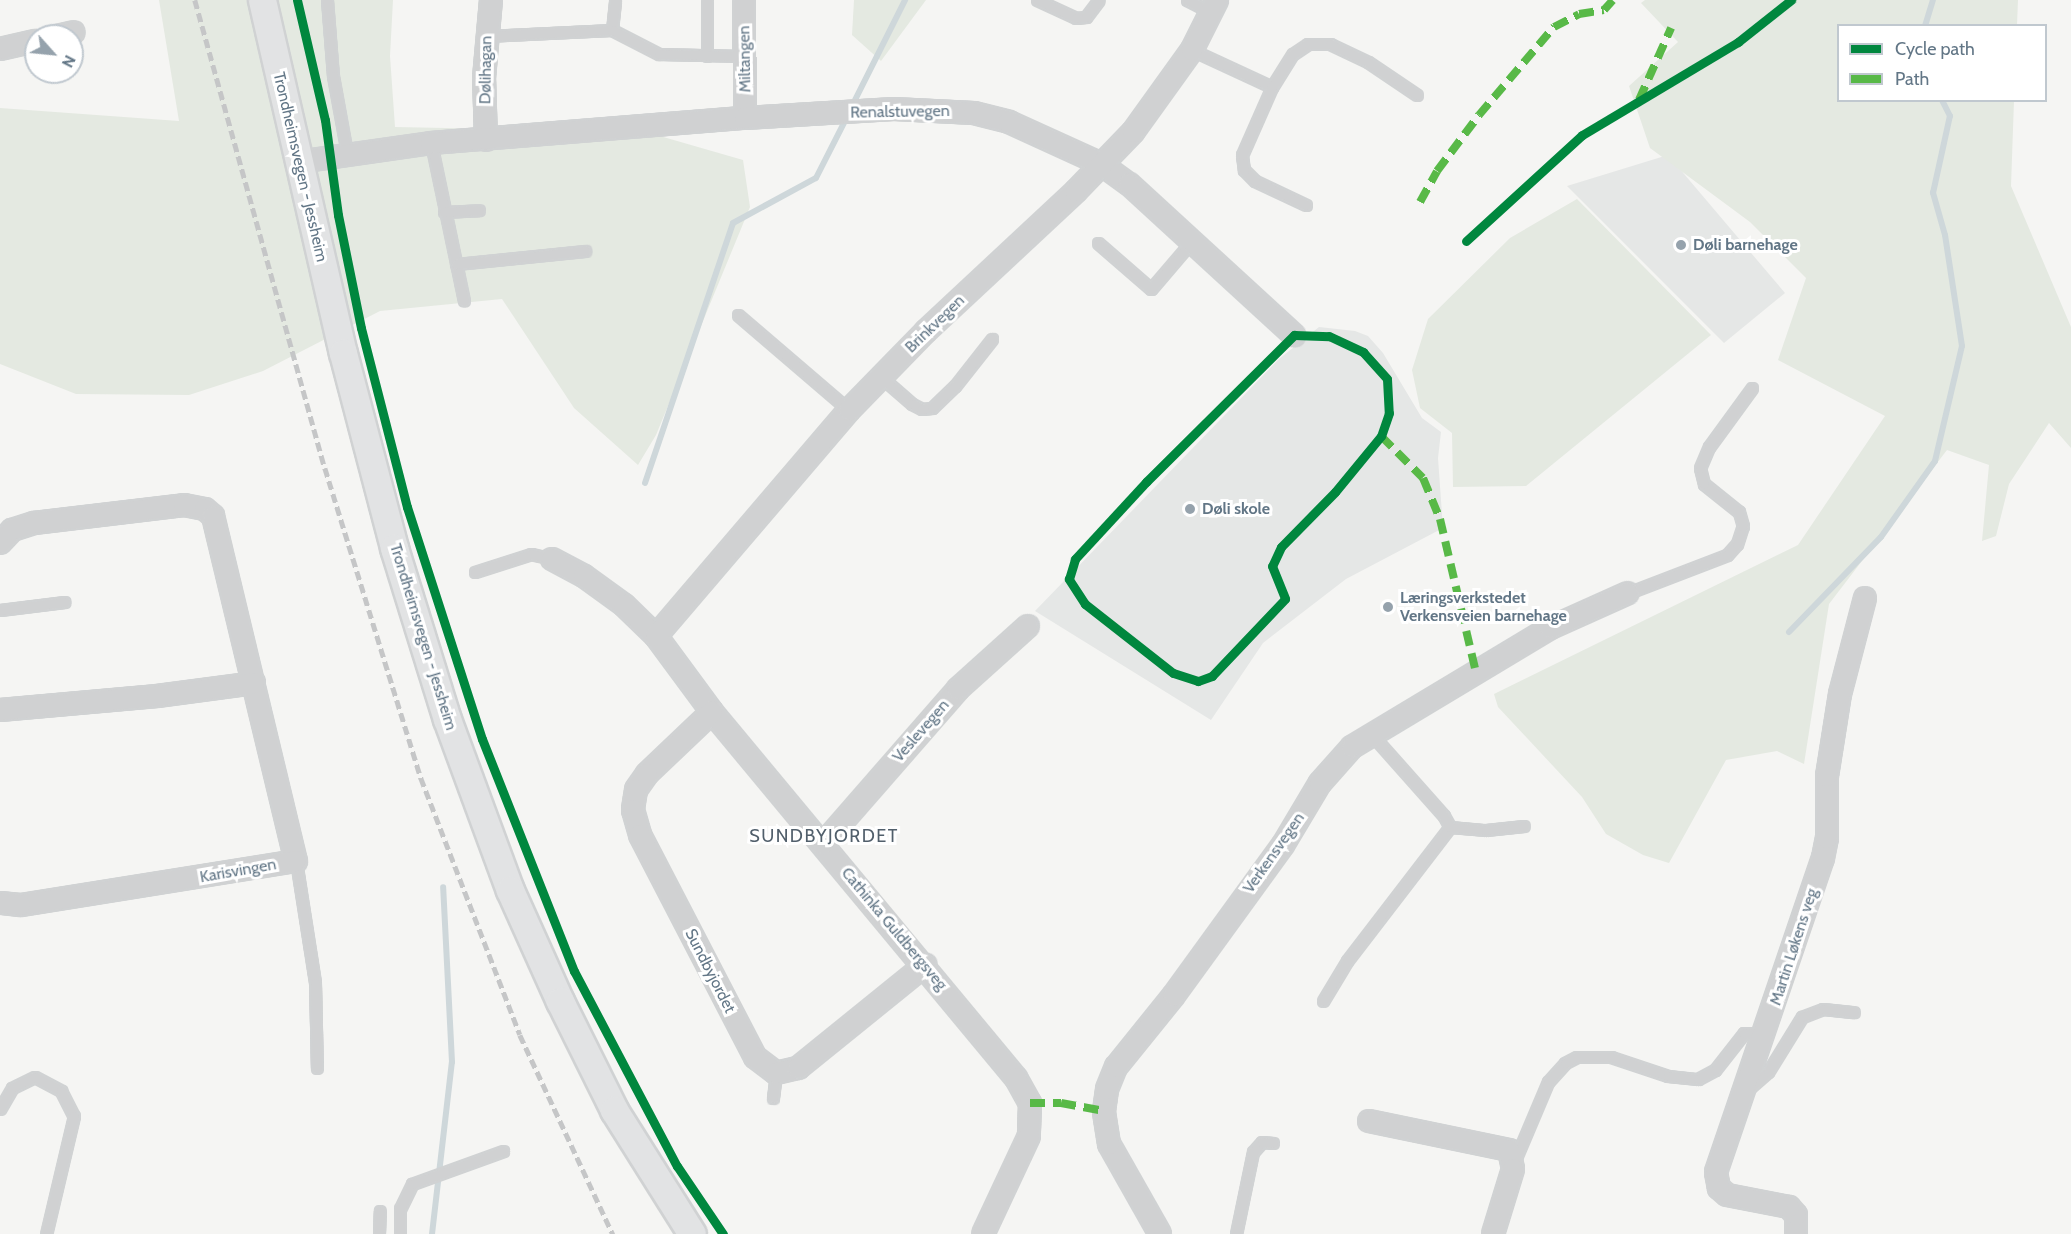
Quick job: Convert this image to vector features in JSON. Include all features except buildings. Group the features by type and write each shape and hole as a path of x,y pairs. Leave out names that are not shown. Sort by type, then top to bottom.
{"main road":[{"name":"Trondheimsvegen - Jessheim","path":"262,0 298,162 394,548 451,729 510,890 560,1001 614,1110 692,1234"}],"street":[{"name":"Dølihagan","path":"486,140 486,36 491,0"},
{"name":"Miltangen","path":"744,0 746,118"},
{"name":"Brinkvegen","path":"656,636 849,410 1101,164 1162,95 1192,50 1214,6"},
{"path":"0,49 24,44"},
{"name":"Renalstuvegen","path":"298,162 347,153 431,143 746,118 894,109 974,113 1036,133 1101,164 1129,184 1294,335"},
{"name":"Karisvingen","path":"0,543 12,530 34,523 184,505 205,509 217,524 296,861 20,905 0,903"},
{"name":"Cathinka Guldbergsveg","path":"552,559 584,576 624,605 656,636 712,712 925,965 1016,1078 1030,1103 1032,1122 1024,1154 982,1234"},
{"name":"Verkensvegen","path":"1160,1234 1109,1144 1104,1111 1116,1067 1174,995 1283,845 1336,762 1373,736 1550,628 1628,593"},
{"name":"Martin Løkens veg","path":"1796,1234 1796,1215 1789,1207 1736,1198 1719,1188 1716,1179 1823,858 1827,838 1827,776 1839,706 1865,598"},
{"name":"Veslevegen","path":"823,844 958,689 1028,626"},
{"path":"0,710 157,696 254,683"},
{"name":"Sundbyjordet","path":"712,712 647,774 636,790 633,810 640,835 755,1057 776,1073"},
{"path":"776,1073 798,1068 925,965"},
{"path":"1369,1121 1509,1150 1514,1162 1493,1234"}],"lane":[{"path":"327,0 333,76 347,153"},
{"path":"612,30 615,0"},
{"path":"1037,0 1076,18 1086,17 1099,0"},
{"path":"1187,0 1214,6"},
{"path":"707,1 707,56"},
{"path":"486,36 612,30 659,54 746,56"},
{"path":"1306,205 1255,181 1244,170 1242,155 1272,87 1293,54 1308,44 1330,44 1368,62 1417,95"},
{"path":"1192,50 1272,87"},
{"path":"431,143 464,301"},
{"path":"444,212 479,210"},
{"path":"1098,243 1151,289 1192,241"},
{"path":"456,264 585,251"},
{"path":"738,315 849,410"},
{"path":"881,377 912,404 922,409 932,408 955,386 992,339"},
{"path":"1628,593 1727,555 1737,544 1743,526 1739,512 1704,484 1700,468 1709,447 1752,388"},
{"path":"475,572 531,554 552,559"},
{"path":"0,610 65,602"},
{"path":"1373,736 1444,816 1450,827"},
{"path":"1450,827 1486,830 1524,826"},
{"path":"1323,1001 1347,961 1450,827"},
{"path":"296,861 315,983 317,1068"},
{"path":"1745,1092 1768,1072 1802,1017 1822,1009 1854,1012"},
{"path":"1514,1162 1548,1082 1565,1063 1577,1056 1611,1057 1668,1076 1698,1079 1715,1071 1744,1033 1764,1034"},
{"path":"773,1098 776,1073"},
{"path":"0,1109 12,1088 25,1078 35,1077 61,1091 74,1116 45,1234"},
{"path":"1236,1234 1253,1152 1262,1142 1273,1143"},
{"path":"400,1234 400,1209 412,1184 425,1177 503,1151"},
{"path":"379,1234 380,1210"}],"shaded area":[{"path":"159,0 393,0 390,56 395,127 646,132 743,160 750,207 656,435 638,465 574,408 502,299 380,311 263,371 189,395 76,394 0,364 0,108 179,121"},
{"path":"854,0 926,0 881,61 852,35"},
{"path":"1645,0 2018,0 2017,24 1837,24 1837,102 2014,102 2011,186 2071,327 2071,448 2049,423 2009,484 1996,536 1982,541 1989,465 1947,450 1829,604 1804,764 1777,751 1726,760 1669,863 1643,855 1606,834 1582,797 1498,707 1494,694 1798,545 1885,416 1778,360 1806,278 1750,222 1650,148 1629,86 1678,42 1641,3"},
{"path":"1668,155 1785,293 1724,343 1567,186"},
{"path":"1577,199 1711,335 1526,486 1453,487 1452,433 1420,408 1412,370 1428,319 1510,238"},
{"path":"1319,327 1355,331 1368,336 1383,353 1422,418 1441,432 1438,458 1443,528 1346,579 1263,643 1211,720 1035,611 1279,359"}],"waterway":[{"path":"851,108 905,0"},
{"path":"1926,24 1933,0"},
{"path":"1789,632 1881,537 1935,461 1962,346 1945,235 1933,193 1950,116 1943,102"},
{"path":"645,483 733,223 816,178 847,117"},
{"path":"432,1234 452,1062 443,887"}],"railway":[{"path":"195,0 325,468 421,778 520,1035 613,1234"}],"marked path":[{"path":"1420,202 1437,171 1479,115 1554,27 1579,14 1604,10 1613,0"},
{"path":"1639,100 1671,28"},
{"path":"1381,436 1423,478 1440,519 1476,672"},
{"path":"1030,1103 1061,1103 1104,1111"}],"cycle path":[{"path":"297,0 325,120 338,215 361,328 407,507 482,739 574,971 677,1166 723,1234"},
{"path":"1466,241 1582,135 1738,42 1791,0"},
{"path":"1294,335 1329,336 1363,352 1387,379 1389,413 1381,436 1335,492 1281,547 1272,566 1285,599 1212,676 1198,681 1173,673 1085,604 1069,579 1075,559 1146,482 1294,335"}],"place":[{"name":"Døli barnehage","path":"1681,245"},
{"name":"Døli skole","path":"1190,509"},
{"name":"Læringsverkstedet Verkensveien barnehage","path":"1388,607"}],"district":[{"name":"SUNDBYJORDET","path":"824,836"}]}
